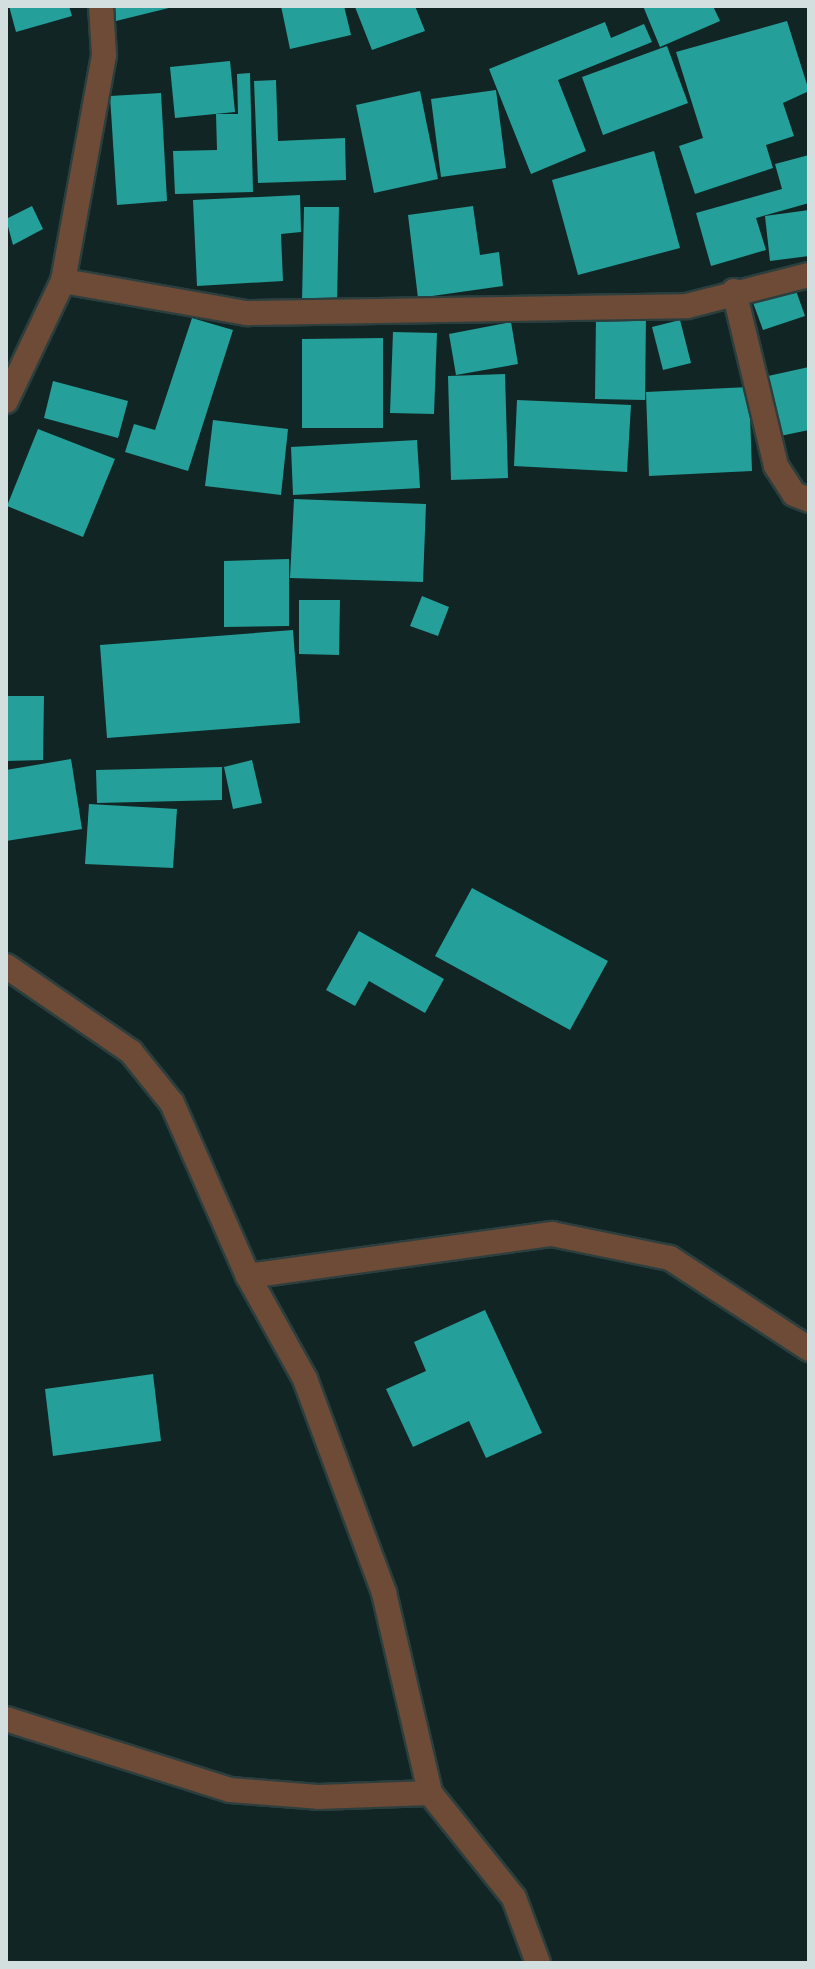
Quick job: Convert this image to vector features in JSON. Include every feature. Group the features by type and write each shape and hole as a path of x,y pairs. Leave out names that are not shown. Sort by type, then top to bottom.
{"street":[{"path":"6,401 63,281 104,55 101,6"},
{"path":"63,281 247,313 687,306 734,291 809,275"},
{"path":"734,291 776,466 794,494 809,500"},
{"path":"6,966 131,1052 172,1103 248,1276 305,1379 384,1593 430,1793 514,1898 538,1963"},
{"path":"248,1276 552,1234 670,1258 809,1349"},
{"path":"6,1719 230,1790 318,1797 430,1793"}],"building":[{"path":"9,6 69,6 72,16 16,32"},
{"path":"112,6 173,6 173,7 116,21"},
{"path":"281,6 344,6 351,35 290,49"},
{"path":"415,6 425,31 372,50 355,7"},
{"path":"643,6 713,6 720,21 660,47"},
{"path":"787,21 809,91 783,103 794,136 766,145 773,168 695,194 679,146 703,138 676,52"},
{"path":"605,22 611,38 644,24 652,42 558,80 586,151 531,174 489,69"},
{"path":"667,46 688,103 603,135 582,77"},
{"path":"230,61 235,112 175,118 170,67"},
{"path":"250,73 253,192 175,194 173,151 217,150 216,114 238,114 237,74"},
{"path":"276,80 278,141 345,138 346,180 258,183 254,81"},
{"path":"496,90 506,168 441,177 431,99"},
{"path":"420,91 438,179 374,193 356,105"},
{"path":"161,93 167,201 117,205 110,96"},
{"path":"654,151 680,248 578,275 552,180"},
{"path":"809,155 809,203 756,218 766,250 711,266 696,213 782,189 775,164"},
{"path":"300,195 301,232 281,234 283,281 197,286 193,200"},
{"path":"32,206 43,229 13,245 6,219"},
{"path":"473,206 480,255 499,252 503,286 418,298 408,215"},
{"path":"304,207 339,207 337,303 302,302"},
{"path":"809,210 809,256 770,261 765,216"},
{"path":"794,285 805,316 763,330 752,300"},
{"path":"596,316 646,316 645,400 595,399"},
{"path":"192,318 233,330 188,471 125,452 134,424 155,430"},
{"path":"680,320 691,363 663,370 652,327"},
{"path":"511,322 518,364 456,375 449,334"},
{"path":"393,332 437,333 434,414 390,413"},
{"path":"383,338 383,428 302,428 302,339"},
{"path":"809,367 809,430 780,436 768,376"},
{"path":"505,374 508,478 451,480 448,376"},
{"path":"53,381 128,401 118,438 44,418"},
{"path":"749,387 752,471 649,476 646,392"},
{"path":"517,400 631,405 627,472 514,466"},
{"path":"213,420 288,429 281,495 205,486"},
{"path":"38,429 115,459 83,537 7,506"},
{"path":"417,440 420,488 293,495 291,447"},
{"path":"294,499 426,504 423,582 290,578"},
{"path":"289,559 289,626 224,627 224,561"},
{"path":"422,596 449,607 438,636 410,626"},
{"path":"299,600 340,600 339,655 299,654"},
{"path":"293,630 300,723 107,738 100,645"},
{"path":"6,696 44,696 43,760 6,761"},
{"path":"71,759 82,829 6,841 6,770"},
{"path":"252,760 262,803 233,809 224,767"},
{"path":"222,767 222,800 97,803 96,770"},
{"path":"89,804 177,809 173,868 85,864"},
{"path":"472,888 608,961 570,1030 435,956"},
{"path":"359,931 444,979 425,1013 369,981 355,1006 326,990"},
{"path":"485,1310 542,1433 486,1458 469,1421 413,1447 386,1389 426,1371 414,1342"},
{"path":"153,1374 161,1441 53,1456 45,1389"}]}
